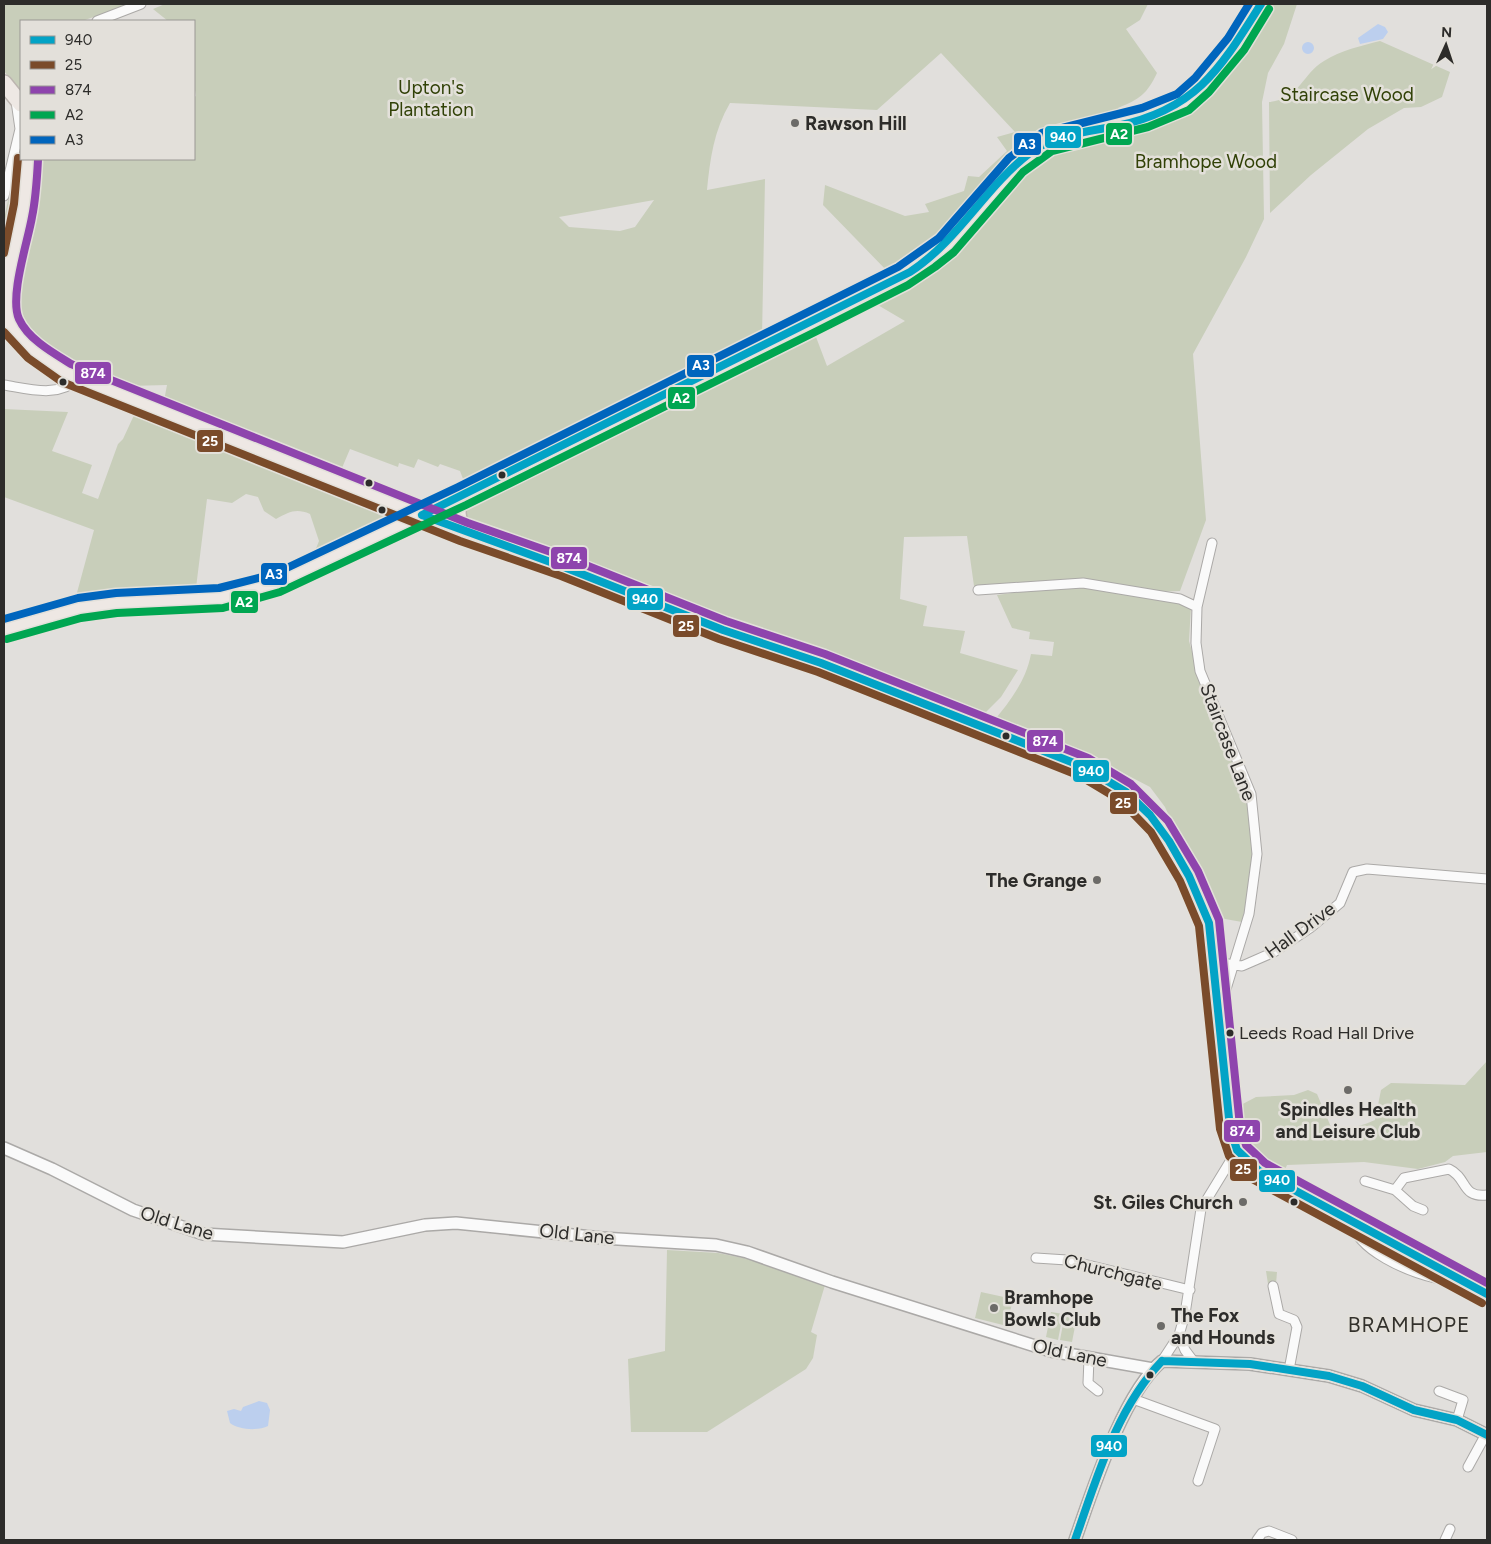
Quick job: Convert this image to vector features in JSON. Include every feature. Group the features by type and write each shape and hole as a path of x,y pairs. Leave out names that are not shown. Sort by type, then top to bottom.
{"highway":[{"path":"4,629 79,608 221,598 254,591 303,572 462,496 917,268 946,245 1016,165 1031,152 1047,142 1145,118 1168,110 1183,102 1202,85 1236,44 1261,4"},
{"path":"4,83 18,100"},
{"path":"28,160 24,206 8,280 5,308 9,321 27,344 50,363 78,378 464,532 564,567 722,630 821,663 1084,767 1126,792 1150,815 1169,841 1189,876 1209,923 1230,1128 1237,1150 1259,1171 1487,1294"},
{"path":"462,496 458,506 458,514 464,532"}],"street":[{"path":"99,20 141,4"},
{"path":"4,196 20,129 18,100"},
{"path":"4,385 53,391 69,388 78,378"},
{"name":"Staircase Lane","path":"1212,542 1197,607 1196,643 1200,671 1251,794 1257,854 1249,914 1223,999 1218,1003"},
{"path":"978,590 1090,583 1180,599 1197,607"},
{"name":"Hall Drive","path":"1214,962 1234,966 1255,962 1310,928 1340,902 1353,872 1367,869 1487,879"},
{"name":"Old Lane","path":"4,1148 52,1169 133,1210 203,1234 343,1242 425,1225 456,1223 602,1238 716,1245 747,1252 832,1282 1045,1349 1089,1359 1158,1365 1194,1362 1250,1364 1329,1376 1362,1386 1414,1410 1457,1420 1487,1435"},
{"path":"1075,1540 1101,1468 1133,1399 1179,1335 1190,1290 1201,1209 1237,1150"},
{"path":"1395,1190 1404,1178 1449,1169 1458,1175 1466,1190 1472,1194 1487,1195"},
{"path":"1365,1181 1395,1190 1413,1206 1423,1210"},
{"name":"Churchgate","path":"1036,1258 1067,1260 1190,1290"},
{"path":"1273,1286 1279,1314 1294,1320 1297,1327 1288,1370"},
{"path":"1179,1335 1185,1350 1194,1362"},
{"path":"1089,1359 1088,1383 1098,1391"},
{"path":"1439,1391 1463,1400 1457,1420"},
{"path":"1133,1399 1215,1429 1198,1481"},
{"path":"1468,1467 1487,1435"},
{"path":"1445,1540 1450,1529"},
{"path":"1257,1540 1262,1534 1269,1531 1292,1540"}],"green space":[{"path":"4,4 131,4 85,20 20,20 20,91 4,71"},
{"name":"Upton's Plantation","path":"165,4 1148,4 1140,20 1126,29 1157,73 1150,86 1142,95 1118,108 1119,119 1047,136 947,238 889,273 823,205 825,185 905,216 929,212 925,204 964,191 968,176 979,177 1007,151 997,137 1015,132 941,53 877,110 730,103 716,134 707,190 765,179 762,337 651,394 465,484 460,471 440,464 438,467 418,459 414,468 399,463 398,467 350,449 339,475 164,401 167,385 128,386 74,370 46,354 22,326 12,296 35,160 195,160 195,20 167,20 153,9","holes":["654,200 635,227 620,231 569,227 559,217"]},
{"name":"Bramhope Wood","path":"1273,4 1297,4 1284,44 1268,73 1262,102 1264,219 1246,257 1193,354 1206,520 1180,591 1153,592 1095,580 974,586 967,536 904,537 900,599 927,606 923,626 965,631 960,653 1018,670 1001,697 982,716 833,660 734,629 474,527 469,521 465,512 468,501 813,329 827,366 905,321 871,301 921,274 948,254 959,243 998,191 1020,168 1033,158 1057,146 1146,125 1184,110 1209,89 1233,61"},
{"name":"Staircase Wood","path":"1380,41 1450,72 1442,97 1421,107 1404,108 1368,129 1311,175 1270,213 1269,102 1288,96 1310,72 1331,57"},
{"path":"20,146 20,160 24,160 4,285 4,219"},
{"path":"4,315 60,373 56,379 26,360 6,342 4,336"},
{"path":"4,409 68,412 52,451 92,465 82,493 98,499 118,444 123,439 135,413 392,510 391,519 269,581 269,573 315,551 319,541 310,514 301,511 293,512 276,519 264,511 258,497 246,494 232,503 207,499 195,596 75,600 94,530 4,497"},
{"path":"1089,586 1191,606 1189,641 1196,666 1222,735 1248,788 1255,858 1242,922 1214,917 1165,807 1150,787 1106,764 993,722 1021,682 1031,654 1052,656 1054,642 1029,639 1030,632 1012,628 997,595 1056,587"},
{"path":"1487,1061 1487,1152 1453,1156 1445,1162 1418,1169 1364,1162 1287,1165 1284,1172 1255,1153 1249,1147 1242,1132 1237,1107 1256,1097 1294,1095 1308,1090 1317,1094 1331,1127 1353,1127 1375,1120 1381,1090 1391,1083 1465,1085"},
{"path":"1362,1234 1435,1275 1417,1270 1396,1259"},
{"path":"667,1250 718,1253 748,1259 825,1285 811,1332 817,1335 813,1358 806,1369 707,1432 631,1432 628,1359 665,1351"},
{"path":"1266,1271 1277,1272 1276,1284 1268,1284"},
{"name":"Bramhope Bowls Club","path":"981,1292 1013,1299 1007,1326 975,1318"},
{"path":"1051,1312 1063,1314 1058,1340 1046,1337"},
{"path":"1065,1314 1077,1316 1072,1342 1060,1340"}],"water":[{"path":"1378,24 1385,27 1388,32 1383,39 1360,44 1358,38"},
{"path":"1308,42 1314,48 1308,54 1302,48"},
{"path":"259,1401 267,1403 270,1410 268,1426 259,1429 249,1429 230,1423 227,1411 234,1409 241,1411 243,1407"}],"transit line":[{"name":"A3","path":"4,619 78,598 116,593 219,588 274,574 458,487 898,267 939,238 1009,158 1042,133 1142,108 1177,94 1195,78 1228,38 1249,4"},
{"name":"940","path":"422,515 910,272 943,245 1000,181 1040,146 1072,134 1144,119 1167,109 1187,97 1219,67 1261,4"},
{"name":"A2","path":"7,639 81,618 117,613 223,608 280,592 466,505 817,331 908,285 935,267 954,252 1023,172 1052,151 1148,127 1189,110 1209,92 1244,50 1269,9"},
{"name":"25","path":"4,253 14,204 18,158"},
{"name":"874","path":"38,160 34,203 16,297 17,309 19,319 28,333 42,345 71,364 468,523 568,558 726,621 825,654 1088,758 1131,784 1168,821 1198,871 1219,920 1240,1126 1246,1145 1265,1163 1487,1283"},
{"name":"25","path":"4,332 28,358 62,382 460,541 561,576 719,639 818,672 1080,776 1120,800 1151,832 1180,881 1199,926 1220,1129 1229,1156 1254,1180 1482,1303"},
{"name":"940","path":"422,515 564,567 723,630 821,663 1084,767 1126,792 1150,815 1169,841 1189,876 1209,923 1230,1128 1237,1150 1259,1171 1487,1294"},
{"name":"940","path":"1162,1361 1250,1364 1329,1376 1362,1386 1414,1410 1457,1420 1487,1435"},
{"name":"940","path":"1075,1540 1100,1469 1120,1422 1132,1400 1162,1361"}],"place":[{"name":"Rawson Hill","path":"795,123"},
{"name":"The Grange","path":"1097,880"},
{"name":"Leeds Road Hall Drive","path":"1230,1033"},
{"name":"Spindles Health and Leisure Club","path":"1348,1090"},
{"name":"St. Giles Church","path":"1243,1202"},
{"name":"Bramhope Bowls Club","path":"994,1308"},
{"name":"The Fox and Hounds","path":"1161,1326"}],"district":[{"name":"BRAMHOPE","path":"1409,1324"}]}
